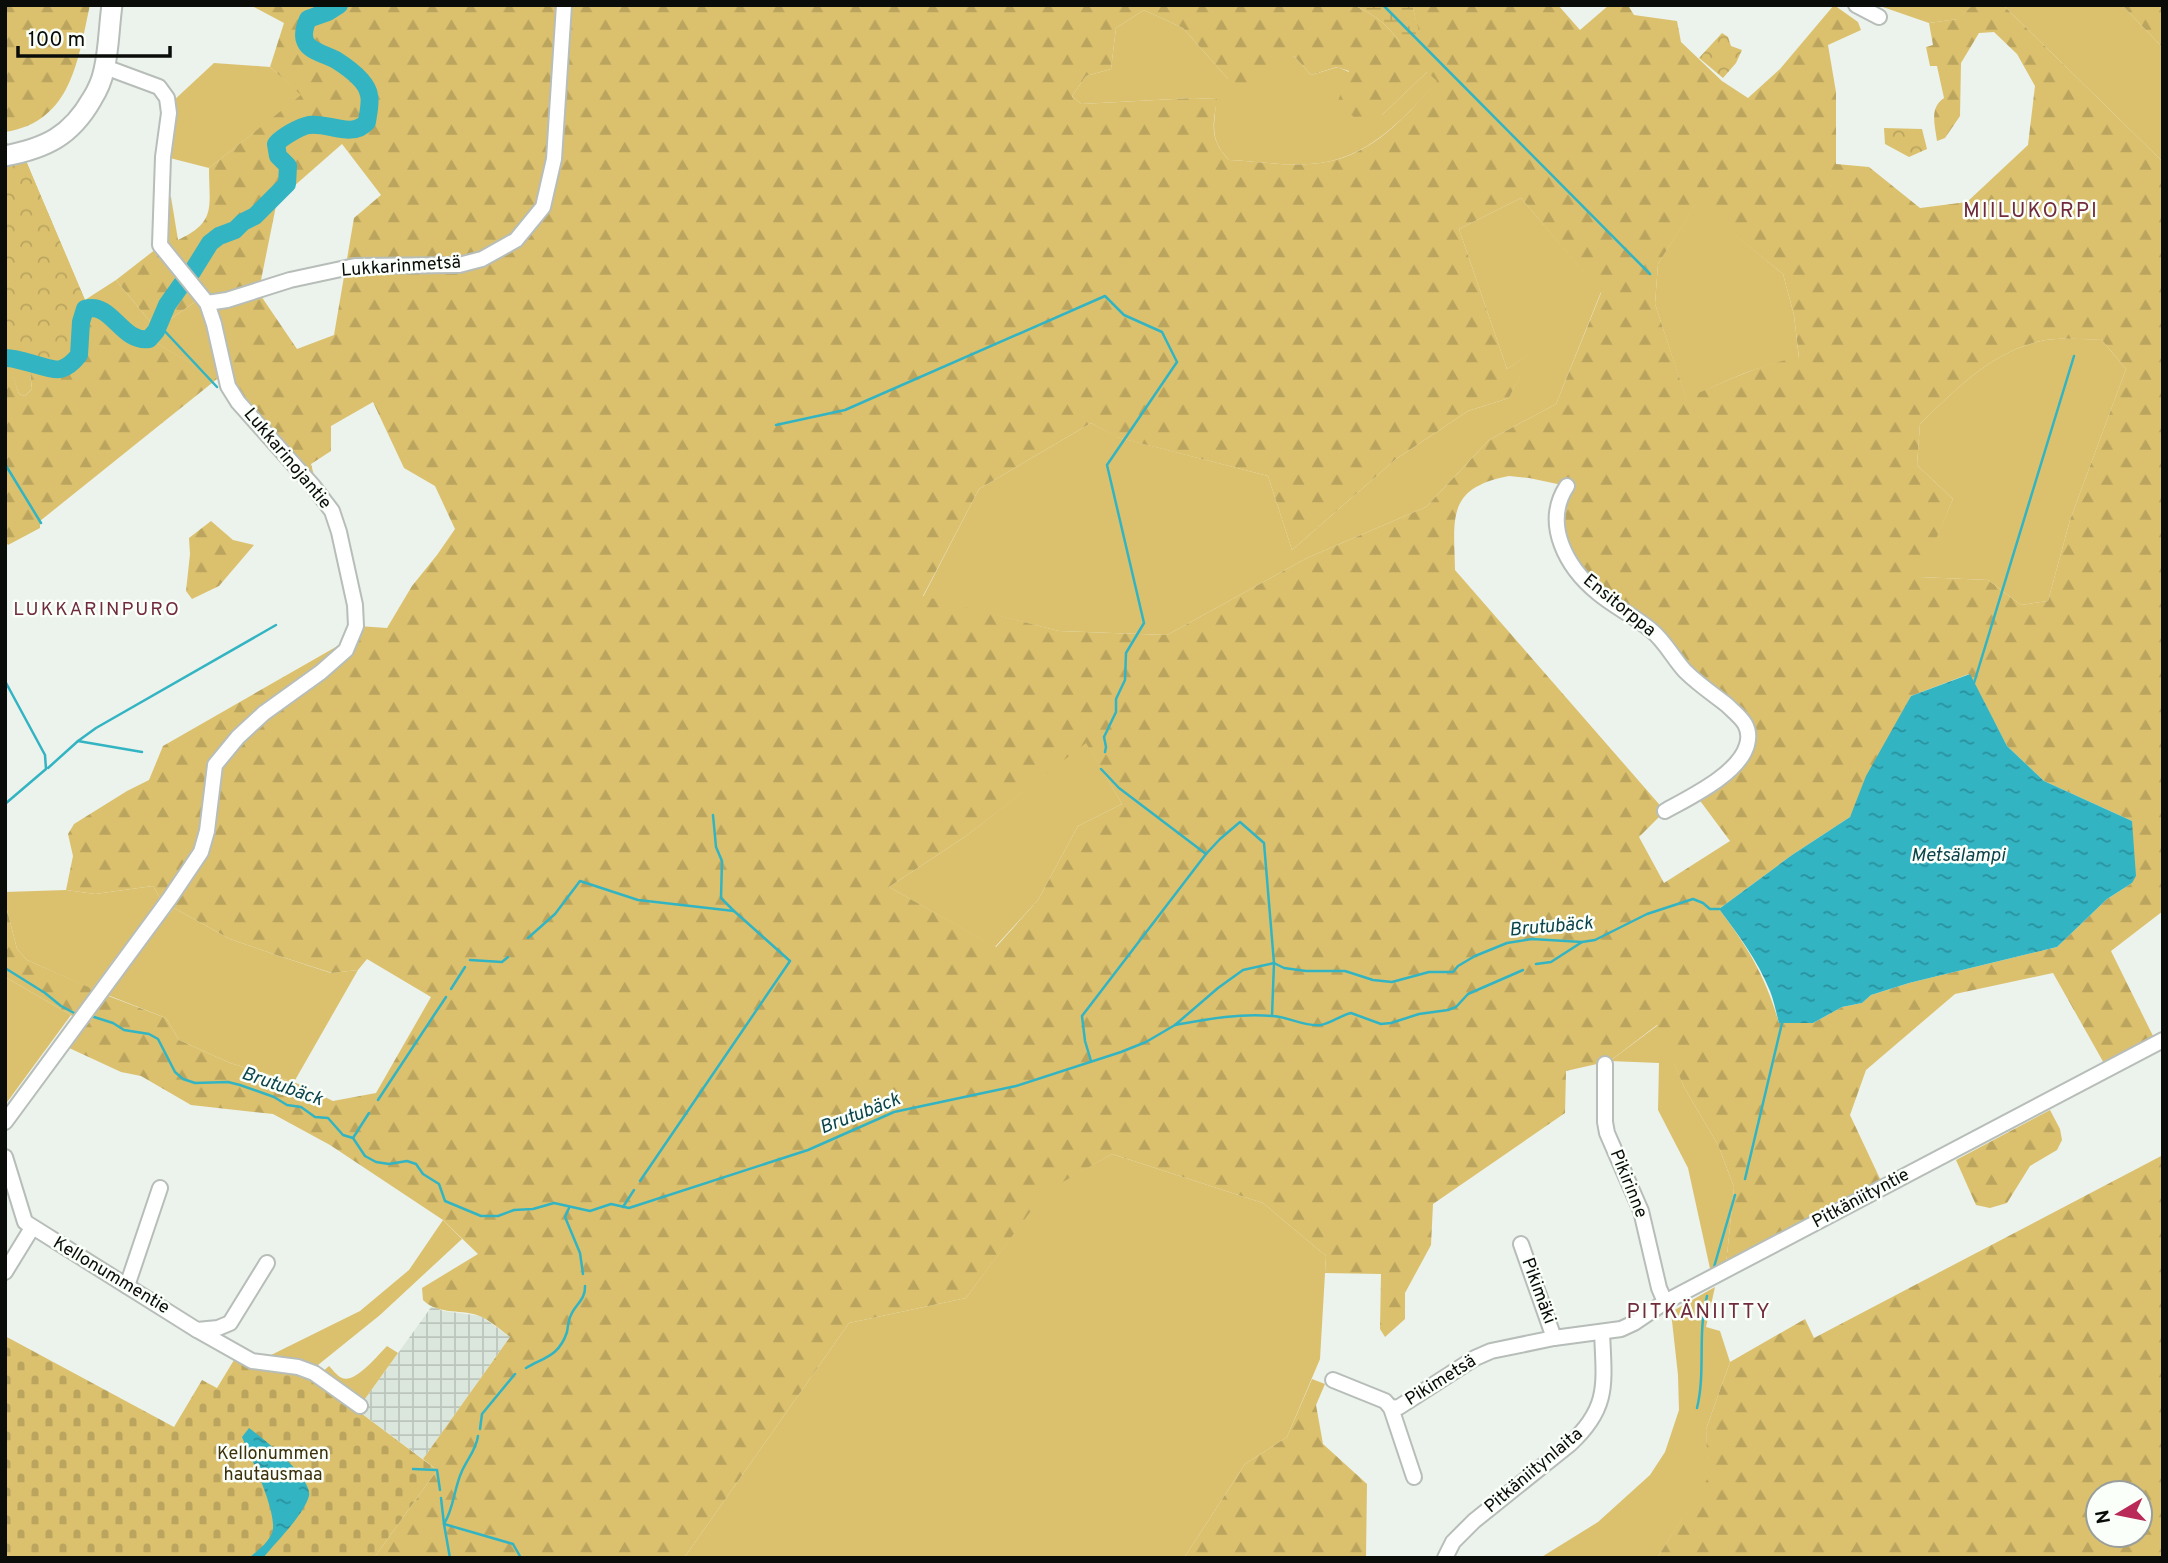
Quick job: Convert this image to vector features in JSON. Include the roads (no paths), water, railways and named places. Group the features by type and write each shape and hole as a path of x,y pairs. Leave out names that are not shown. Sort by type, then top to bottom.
{"main road":[{"path":"5,156 23,153 52,142 68,132 83,116 105,67 112,5"}],"street":[{"name":"Lukkarinmetsä","path":"207,303 227,300 290,280 355,267 459,265 482,259 516,240 542,207 554,159 564,5"},
{"path":"1856,5 1879,17"},
{"name":"Lukkarinojantie","path":"5,1122 201,852 207,831 215,765 238,737 264,713 346,650 356,626 355,605 332,510 238,402 228,386 207,303 160,245 163,157 169,113 167,98 159,87 105,67"},
{"name":"Ensitorppa","path":"1567,486 1558,508 1558,533 1563,550 1572,564 1598,593 1653,631 1688,674 1737,714 1747,727 1748,739 1744,752 1735,765 1705,788 1665,811"},
{"name":"Pitkäniityntie","path":"1555,1338 1621,1329 1634,1323 1665,1302 2163,1040"},
{"name":"Pikirinne","path":"1605,1064 1607,1133 1641,1211 1665,1302"},
{"path":"5,1157 25,1222 32,1228"},
{"path":"127,1286 160,1188"},
{"name":"Kellonummentie","path":"5,1272 32,1228 252,1361 298,1367 314,1373 360,1406"},
{"name":"Pikimäki","path":"1521,1244 1555,1338"},
{"path":"197,1330 218,1328 230,1323 267,1264"},
{"name":"Pitkäniitynlaita","path":"1445,1558 1453,1542 1474,1521 1570,1444 1595,1417 1604,1376 1602,1332"},
{"name":"Pikimetsä","path":"1333,1380 1385,1401 1391,1408 1399,1407 1475,1358 1508,1346 1555,1338"},
{"path":"1391,1408 1414,1477"}],"water":[{"name":"Metsälampi","path":"1970,674 2007,746 2044,781 2132,821 2136,876 2132,883 2107,899 2057,947 1909,983 1871,995 1862,1003 1842,1007 1813,1023 1779,1023 1760,969 1719,909 1792,855 1850,817 1866,776 1911,696"},
{"path":"249,1428 295,1469 308,1488 309,1496 295,1520 263,1558 249,1558 268,1540 273,1524 263,1485 242,1437"}],"waterway":[{"path":"192,272 210,243 255,216 287,184 288,166 278,156 276,144 279,141 309,125 347,130 361,127 367,122 370,98 365,85 336,60 315,51 306,43 304,37 308,19 339,5"},
{"path":"1383,5 1650,274"},
{"path":"5,358 56,369 66,367 79,355 81,322 85,309 102,311 131,335 139,339 149,339 156,331 167,305 184,281"},
{"path":"776,425 845,410 1105,296 1124,315 1162,332 1177,362 1107,465 1144,623 1126,653 1125,680 1116,699 1116,712 1104,737 1105,752"},
{"path":"159,325 217,387"},
{"path":"1974,683 2074,356"},
{"path":"5,464 41,523"},
{"path":"78,741 96,728 276,625"},
{"name":"Brutubäck","path":"5,681 45,755 46,769 5,804"},
{"path":"48,768 78,741 142,752"},
{"path":"1091,1061 1082,1016 1206,854 1119,788 1101,769"},
{"path":"713,815 716,847 722,861 721,898 734,911"},
{"path":"1206,854 1240,822 1264,843 1274,963 1272,1016"},
{"path":"528,938 555,914 580,881 638,900 734,911 790,961 640,1181"},
{"name":"Brutubäck","path":"91,1016 113,1023 124,1030 149,1034 158,1039 175,1072 183,1079 195,1083 228,1082 240,1085 274,1097 287,1105 301,1107 315,1117 328,1118 343,1135 353,1138 365,1156 376,1162 389,1164 407,1161 416,1164 423,1174 439,1184 445,1201 481,1216 498,1216 514,1210 533,1209 554,1203 590,1211 611,1204 629,1208 808,1150 894,1112 1016,1086 1121,1052 1146,1042 1175,1025 1243,970 1274,963 1284,968 1306,971 1345,971 1373,980 1392,982 1429,972 1453,972 1475,956 1507,943 1532,939 1582,942 1595,940 1647,914 1693,899 1710,909 1719,909"},
{"path":"1536,964 1551,962 1582,942"},
{"path":"470,960 502,962 508,957"},
{"path":"451,989 465,967"},
{"name":"Brutubäck","path":"5,968 76,1014"},
{"path":"1175,1025 1248,1015 1279,1017 1309,1025 1321,1025 1351,1013 1381,1024 1391,1023 1456,1007 1468,994 1523,970"},
{"path":"378,1100 446,997"},
{"path":"1745,1179 1782,1023"},
{"path":"353,1138 369,1113"},
{"path":"623,1207 634,1190"},
{"path":"1714,1267 1735,1195"},
{"path":"569,1208 565,1217 580,1253 583,1274"},
{"path":"526,1368 551,1355 560,1346 571,1315 584,1295 585,1286"},
{"path":"1697,1408 1701,1380 1702,1324 1707,1296"},
{"path":"480,1429 482,1414 515,1374"},
{"path":"450,1558 444,1524 459,1478 474,1450 478,1436"},
{"path":"413,1469 437,1470 440,1490"},
{"path":"441,1498 444,1524 513,1544 521,1558"}],"district":[{"name":"MIILUKORPI","path":"2031,211"},
{"name":"LUKKARINPURO","path":"97,610"},
{"name":"PITKÄNIITTY","path":"1699,1312"}],"park label":[{"name":"Kellonummen hautausmaa","path":"273,1464"}]}
